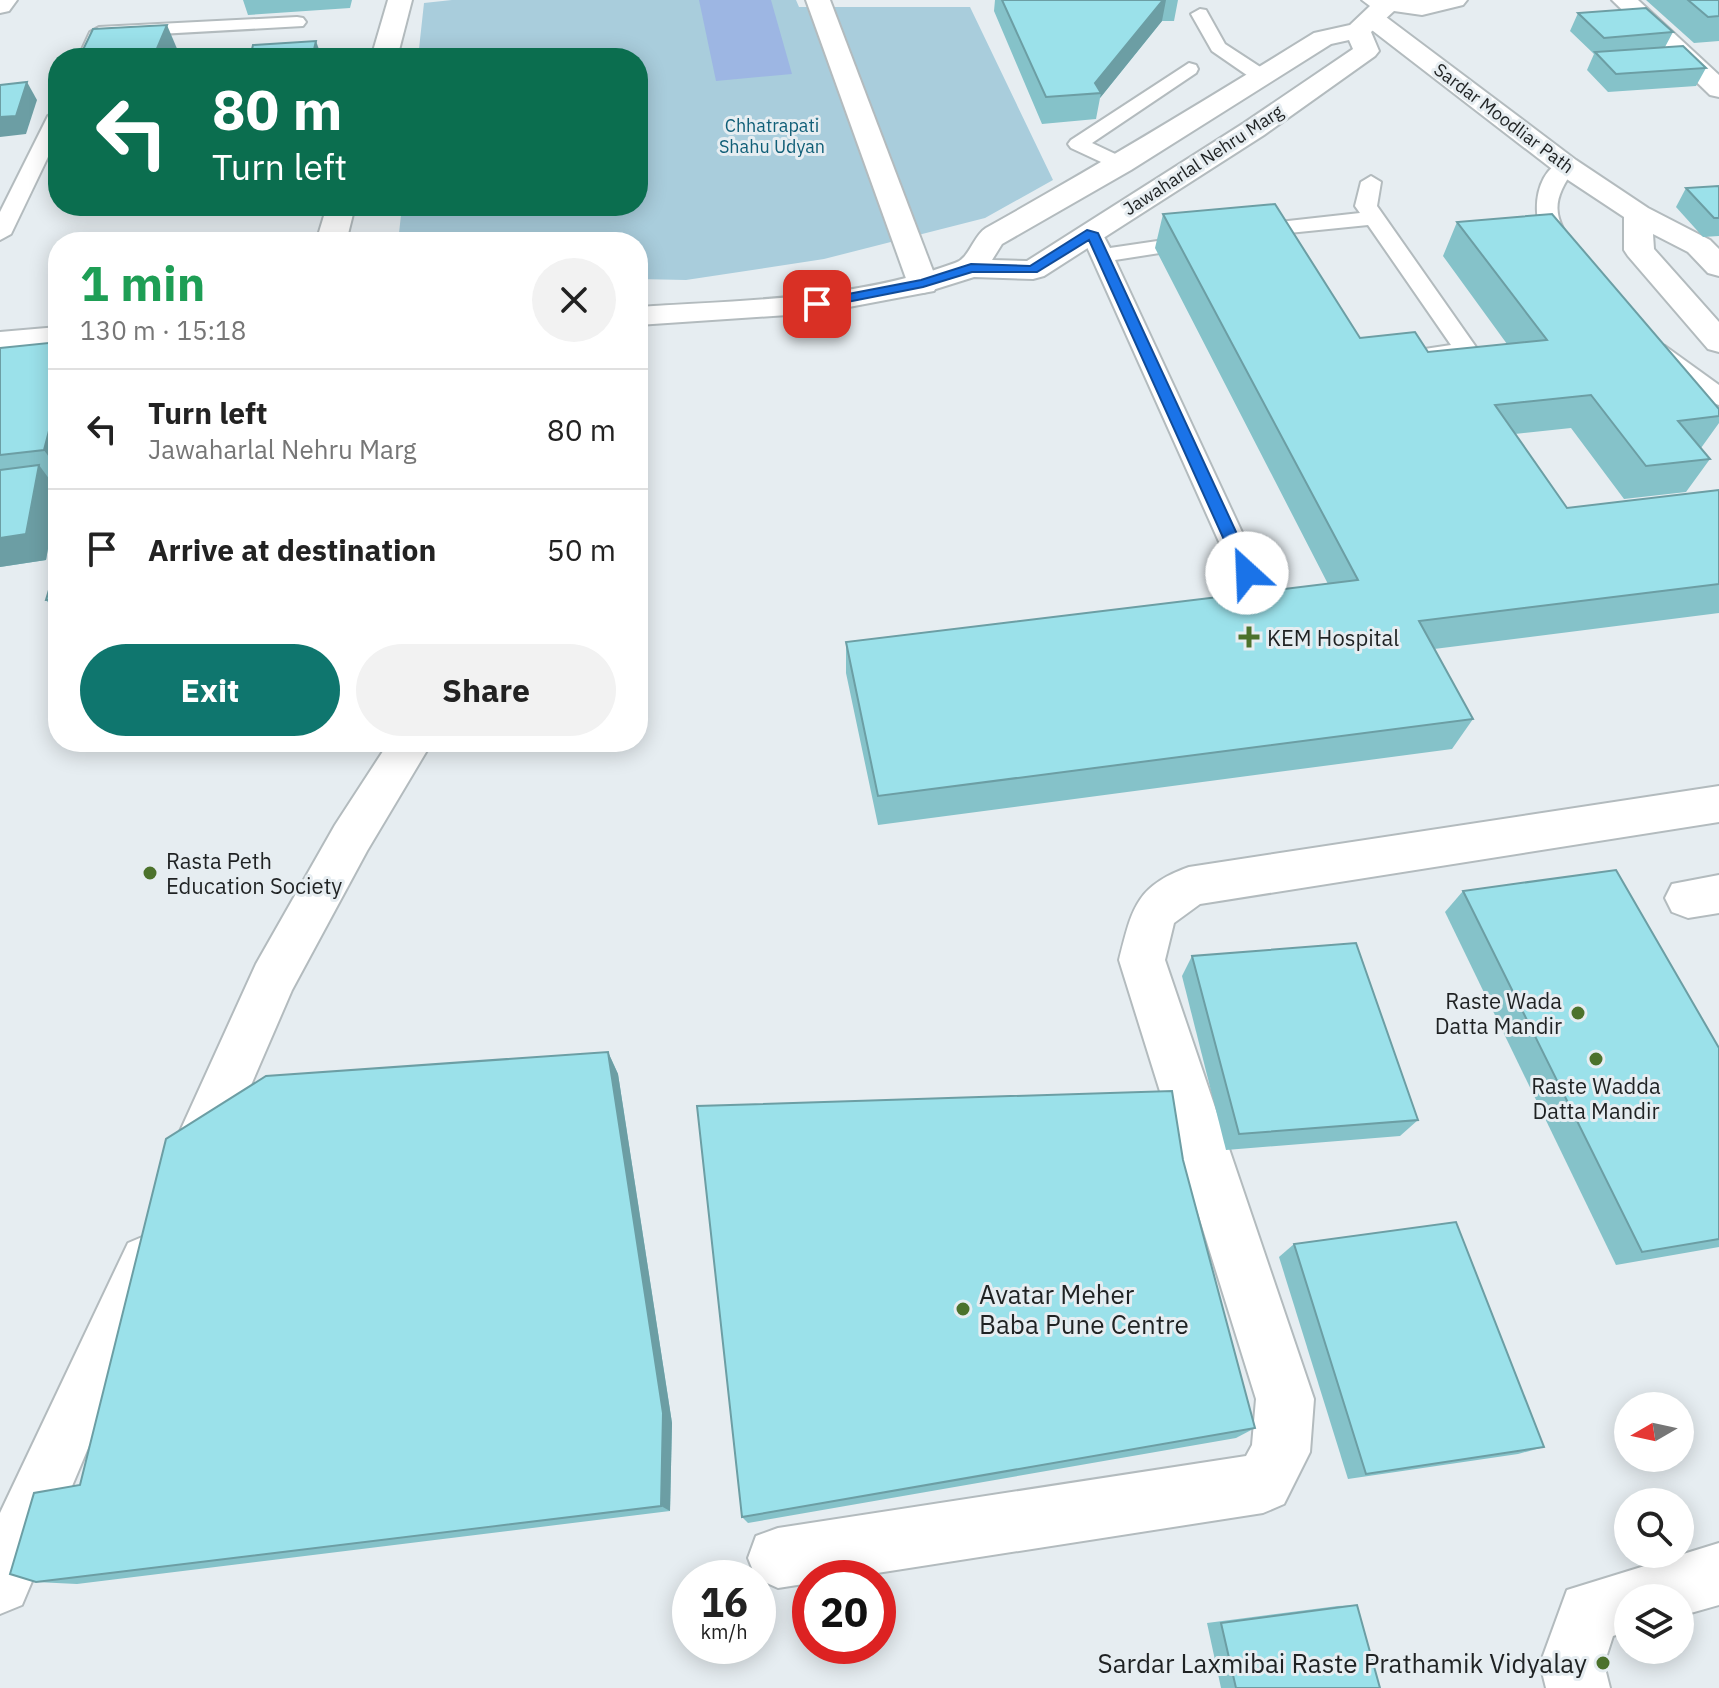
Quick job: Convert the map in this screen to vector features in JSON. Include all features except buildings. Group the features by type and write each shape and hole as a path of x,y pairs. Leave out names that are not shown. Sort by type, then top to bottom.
{"street":[{"path":"0,6 5,0"},
{"path":"387,48 400,0"},
{"path":"818,0 923,284"},
{"path":"971,268 991,238 1121,164 1259,74 1323,38 1373,13 1422,8 1455,0"},
{"path":"1624,0 1719,89"},
{"name":"Jawaharlal Nehru Marg","path":"648,315 817,304 923,284 971,268 1033,270 1097,244 1366,51 1373,13"},
{"name":"Sardar Moodliar Path","path":"1373,13 1566,166 1638,214 1699,246 1719,267"},
{"path":"1638,214 1639,250 1719,342"},
{"path":"0,342 48,338"},
{"path":"0,1583 273,979 351,838 405,752"},
{"path":"778,1558 1263,1483 1281,1452 1285,1399 1142,960 1154,912 1189,886 1719,804"},
{"path":"1684,1584 1719,1574"},
{"path":"1578,1688 1572,1664 1589,1612 1614,1604"}],"lane":[{"path":"1200,14 1218,47 1259,74"},
{"path":"92,48 99,32 297,22"},
{"path":"1121,164 1078,144 1189,69"},
{"path":"0,234 48,136"},
{"path":"1566,166 1554,178 1543,209 1553,237 1584,271"},
{"path":"1371,182 1366,206 1466,350 1405,357"},
{"path":"1293,253 1272,229 1374,218"},
{"path":"1220,237 1097,244 1247,573"},
{"path":"1645,338 1655,350 1719,397"}],"green space":[{"name":"Chhatrapati Shahu Udyan","path":"452,0 796,0 799,7 970,7 1053,180 985,218 824,259 686,280 648,279 648,232 399,232 401,216 648,216 648,48 419,48 424,3"}],"water":[{"path":"699,0 771,0 792,74 716,81"}],"place":[{"name":"KEM Hospital","path":"1249,637"},
{"name":"Rasta Peth Education Society","path":"150,873"},
{"name":"Raste Wada Datta Mandir","path":"1578,1013"},
{"name":"Raste Wadda Datta Mandir","path":"1596,1059"},
{"name":"Avatar Meher Baba Pune Centre","path":"963,1309"},
{"name":"Sardar Laxmibai Raste Prathamik Vidyalay","path":"1603,1663"}],"route":[{"path":"817,304 923,284 971,268 1033,270 1091,233 1247,573"}]}
